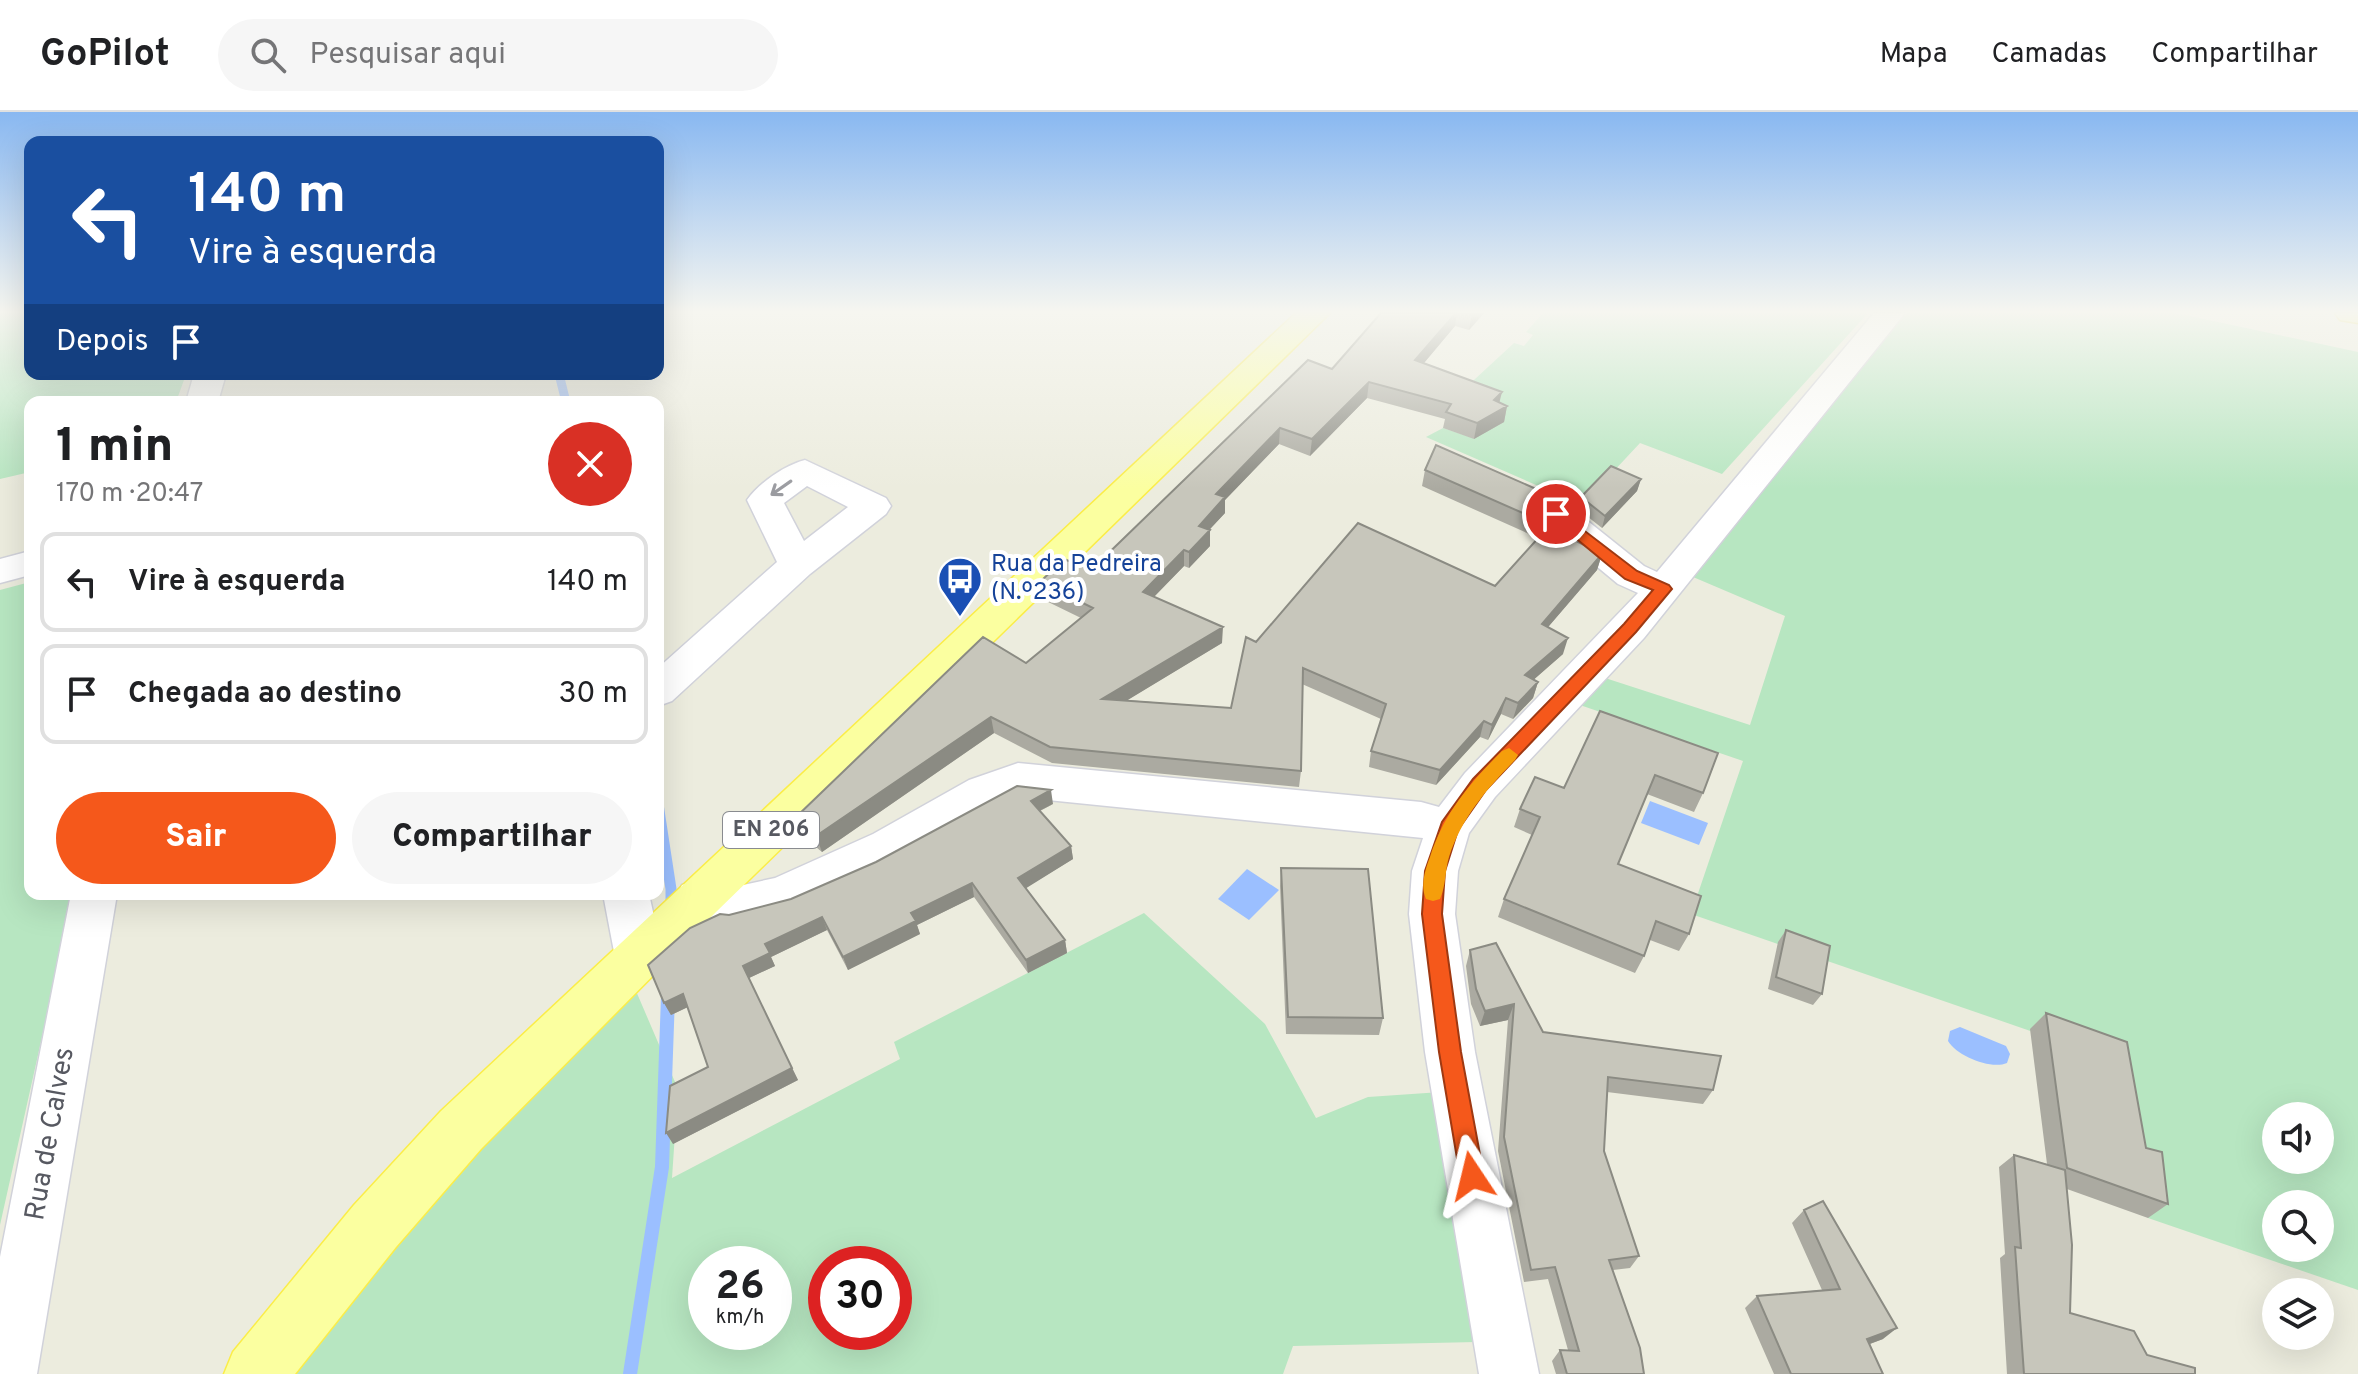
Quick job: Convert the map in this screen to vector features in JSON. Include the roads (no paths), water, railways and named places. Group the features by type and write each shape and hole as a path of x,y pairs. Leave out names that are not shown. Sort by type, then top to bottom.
{"main road":[{"name":"EN 206","path":"255,1374 375,1226 461,1130 698,899 1252,372"}],"street":[{"path":"1509,1374 1450,1052 1432,914 1435,871 1449,827 1480,785 1630,628 1842,372"},
{"path":"1556,514 1631,575 1663,589"},
{"path":"0,571 24,565"},
{"path":"664,686 797,565"},
{"path":"698,899 710,904 735,906 800,887 893,845 996,786 1018,780 1421,820 1449,827"},
{"name":"Rua de Calves","path":"7,1374 93,900"},
{"path":"627,900 639,957"}],"water":[{"path":"1650,801 1708,823 1699,845 1641,823"},
{"path":"1247,869 1279,890 1249,920 1218,899"},
{"path":"1960,1027 2006,1046 2010,1054 2007,1063 1984,1063 1952,1047 1948,1041 1950,1031"}],"waterway":[{"path":"560,380 564,396"},
{"path":"664,843 671,911"},
{"path":"630,1374 662,1167 668,996"}],"place":[{"name":"Rua da Pedreira (N.º236)","path":"960,618"}]}
